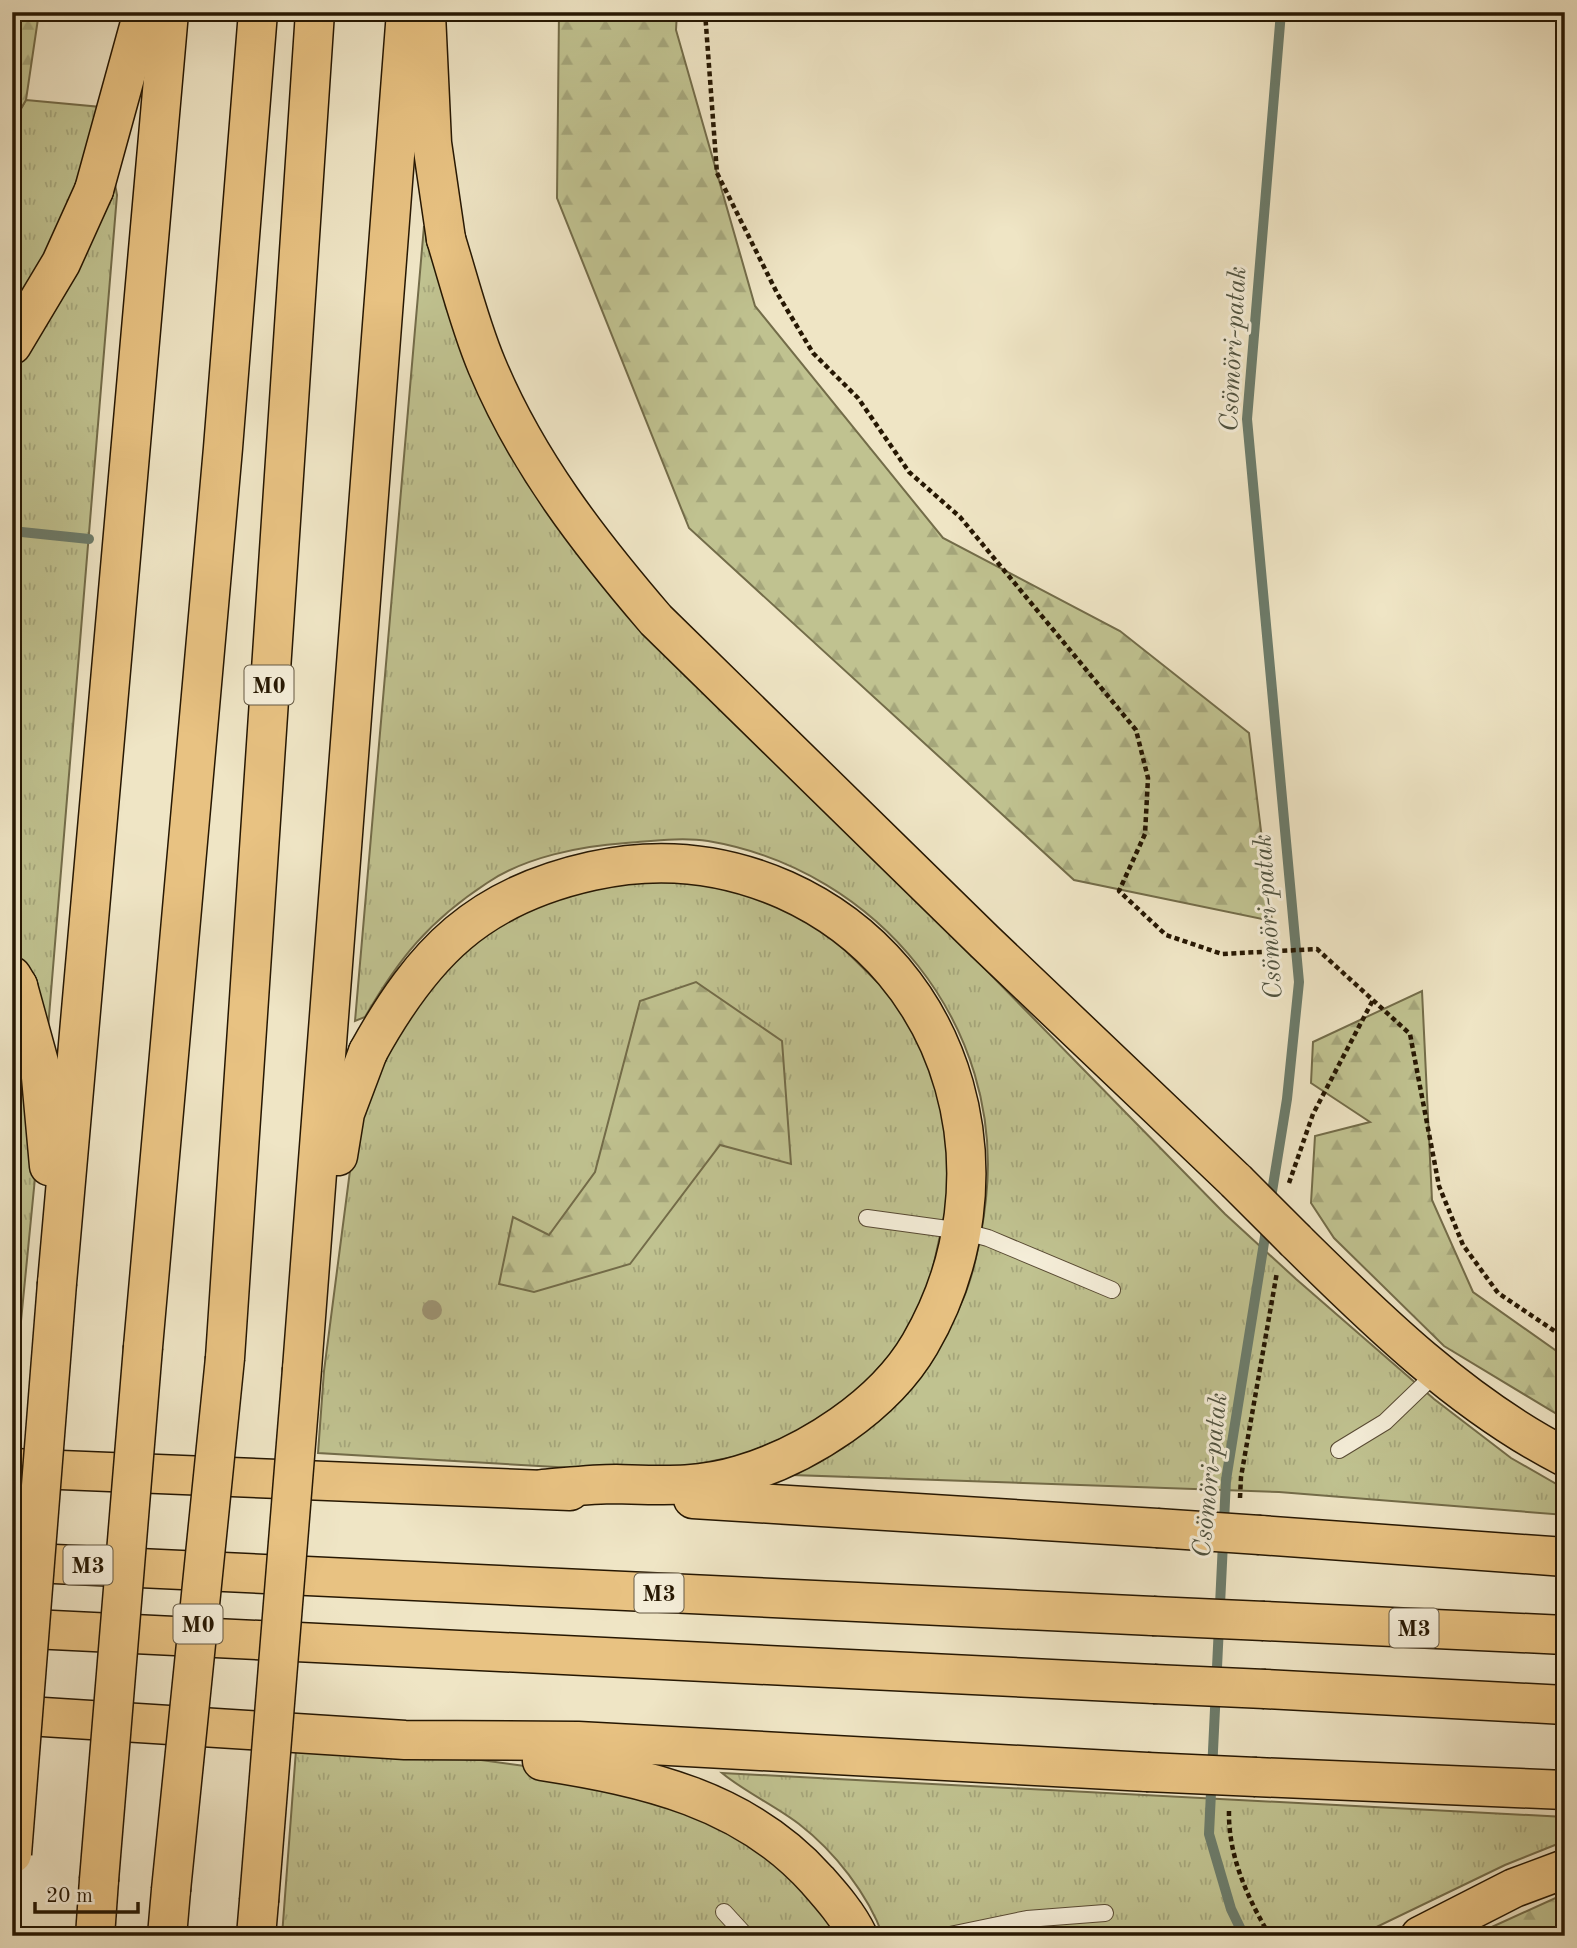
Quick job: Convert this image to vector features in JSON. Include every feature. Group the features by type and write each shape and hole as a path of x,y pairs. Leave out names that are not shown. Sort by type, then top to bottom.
{"highway":[{"path":"12,345 61,264 94,190 143,12"},
{"path":"12,1854 57,1283 169,12"},
{"path":"95,1936 143,1347 222,462 258,12"},
{"name":"M0","path":"167,1936 225,1358 315,12"},
{"path":"258,1924 406,12"},
{"path":"426,12 432,143 446,239 486,366 517,429 558,498 607,563 656,620 985,942 1382,1324 1491,1413 1565,1457"},
{"path":"302,1369 345,1113 368,1052 391,1009 427,961 468,923 507,898 562,878 610,867 654,862 745,873 817,905 858,934 900,979 925,1015 945,1056 959,1101 967,1148 962,1231 946,1287 918,1347 877,1395 827,1434 770,1464 704,1485 614,1484 543,1489"},
{"path":"15,981 40,1066 57,1283"},
{"path":"12,1468 543,1489 1565,1557"},
{"name":"M3","path":"12,1562 1565,1635"},
{"path":"12,1628 1565,1705"},
{"path":"12,1715 405,1740 578,1741 1147,1772 1565,1790"},
{"path":"405,1740 599,1770 649,1781 696,1796 726,1810 780,1844 836,1902 858,1936"},
{"path":"1420,1936 1492,1899 1565,1868"}],"lane":[{"path":"867,1218 962,1231 988,1238 1112,1290"},
{"path":"1339,1450 1385,1422 1438,1371"},
{"path":"723,1912 746,1936"},
{"path":"945,1936 1027,1919 1105,1913"}],"path":[{"path":"705,12 717,173 777,293 813,353 858,398 909,472 960,517 1136,730 1148,778 1145,834 1119,891 1166,935 1222,954 1317,949 1410,1034 1439,1186 1463,1245 1498,1293 1565,1338"},
{"path":"1289,1181 1313,1114 1373,1000"},
{"path":"1241,1477 1276,1280"},
{"path":"1235,1857 1250,1901 1270,1936"}],"green space":[{"path":"12,12 39,12 26,100 12,124"},
{"path":"559,12 677,12 676,30 755,306 943,538 1120,631 1249,733 1272,921 1074,880 689,528 557,198"},
{"path":"26,100 101,107 117,195 39,1137 12,1413 12,124"},
{"path":"424,226 480,394 945,928 1225,1214 1296,1279 1434,1399 1511,1458 1565,1489 1565,1515 1279,1492 793,1475 942,1332 959,1308 975,1262 982,1229 986,1199 987,1135 975,1074 951,1017 918,966 876,921 826,885 770,858 708,841 677,839 591,847 554,854 518,866 466,897 432,927 403,959 365,1017 355,1021"},
{"path":"661,870 804,910 920,1024 955,1167 925,1304 894,1351 855,1394 800,1431 743,1455 672,1469 591,1469 318,1453 324,1371 351,1163 363,1111 401,1017 499,916"},
{"path":"696,982 782,1041 791,1164 720,1145 630,1264 534,1292 499,1284 513,1217 549,1235 595,1172 640,1001"},
{"path":"1422,991 1432,1200 1473,1292 1565,1357 1565,1419 1444,1346 1334,1238 1311,1203 1315,1136 1370,1122 1311,1083 1313,1042"},
{"path":"296,1750 481,1760 584,1774 758,1837 842,1936 282,1936"},
{"path":"722,1773 1565,1817 1565,1841 1505,1865 1358,1936 883,1936 859,1889 825,1847 799,1824"},
{"path":"1562,1895 1565,1936 1472,1936"}],"waterway":[{"name":"Csömöri-patak","path":"1270,1204 1287,1099 1299,982 1247,419 1281,12"},
{"path":"12,531 89,539"},
{"name":"Csömöri-patak","path":"1244,1936 1231,1909 1209,1834 1226,1480 1267,1224"}]}
